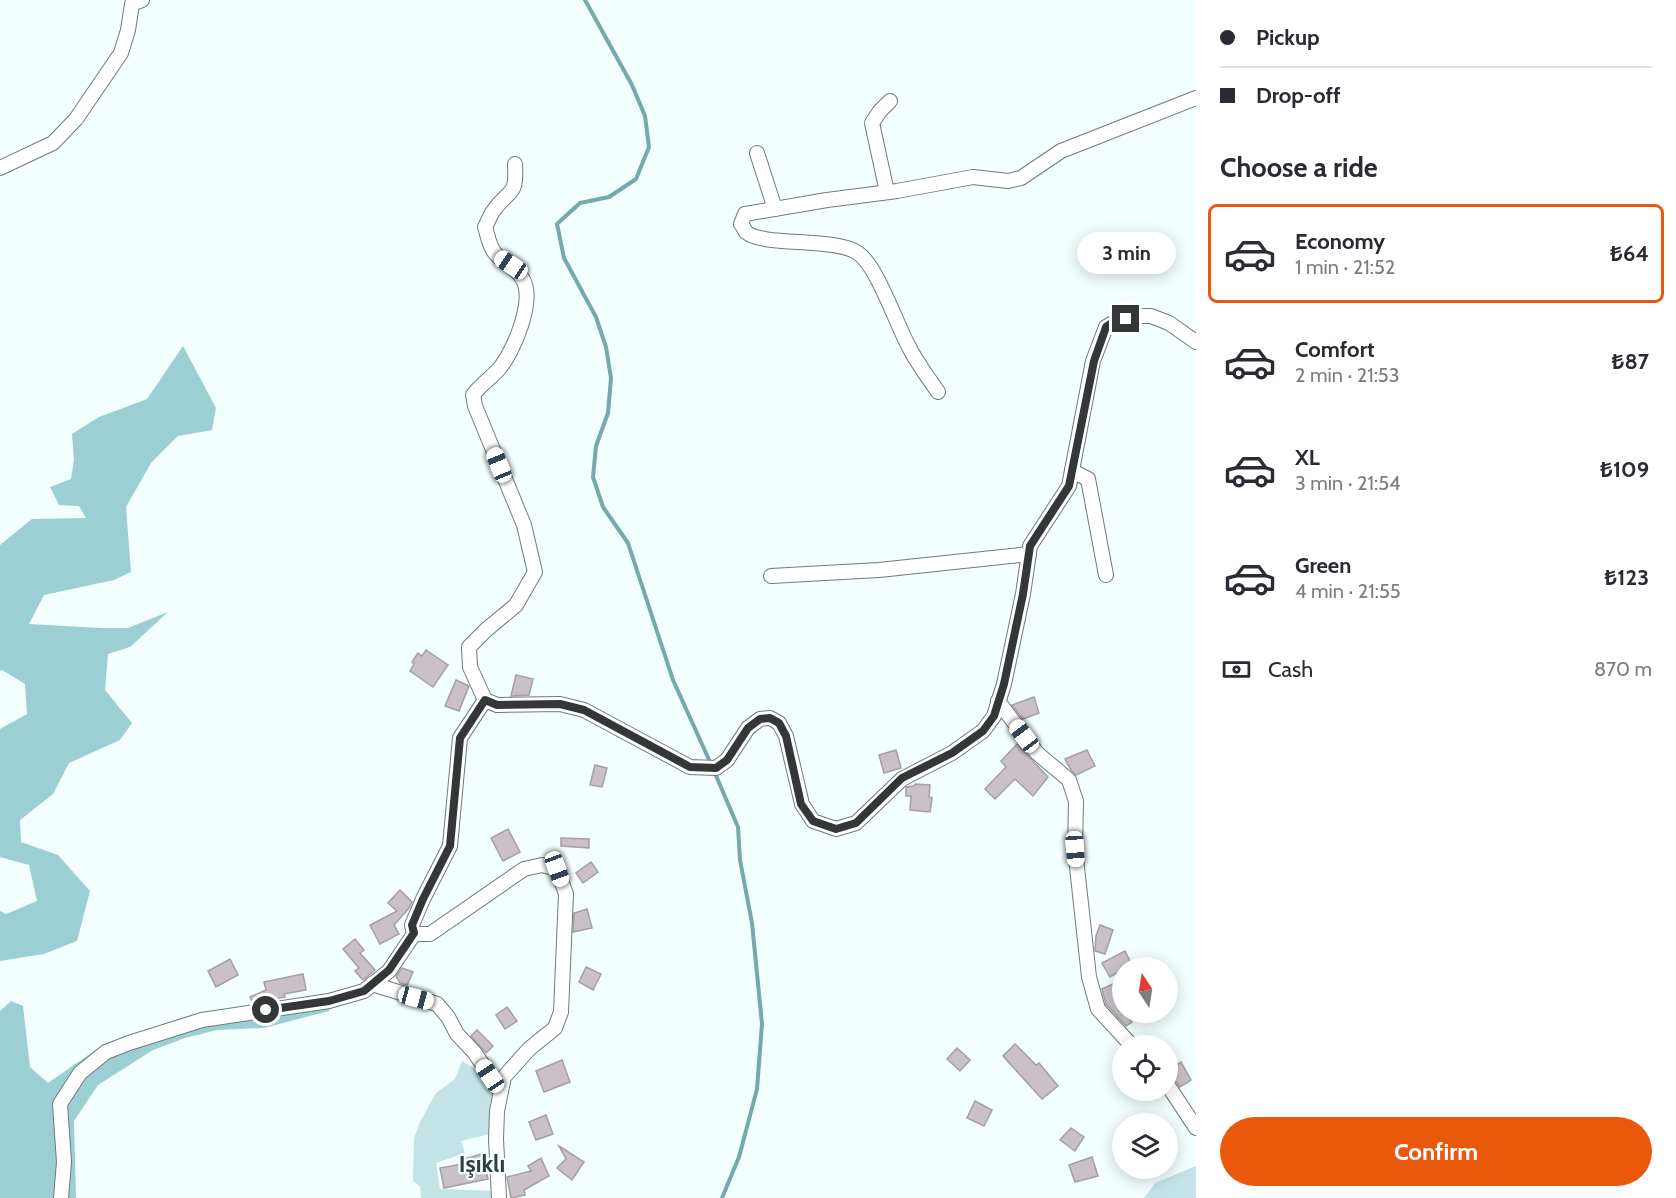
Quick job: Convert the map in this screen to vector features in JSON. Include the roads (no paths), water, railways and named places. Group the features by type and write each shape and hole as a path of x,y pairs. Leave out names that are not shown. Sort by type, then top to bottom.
{"street":[{"path":"0,168 53,142 76,119 120,53 128,30 132,4 142,0"},
{"path":"938,392 909,348 869,262 857,251 829,244 752,236 741,224 745,214 973,177 1008,181 1021,178 1061,151 1196,98"},
{"path":"887,192 872,123 890,101"},
{"path":"757,153 775,209"},
{"path":"515,164 516,183 512,192 493,210 485,227 496,255 511,265 524,279 526,303 522,325 510,353 499,369 481,384 473,395 524,525 535,572 516,605 469,647 470,667 485,700 497,705 560,704 584,710 690,767 716,768 727,760 748,728 760,719 770,718 779,723 786,736 801,804 813,821 836,829 856,823 902,778 952,753 983,731 994,716 1023,594 1030,546 1069,486 1094,361 1106,327 1113,322 1138,316 1151,316 1169,323 1196,342"},
{"path":"1072,471 1088,479 1092,491 1106,575"},
{"path":"771,576 879,570 1029,554"},
{"path":"61,1198 64,1162 60,1104 80,1073 106,1052 202,1020 329,1001 364,991 389,970 414,933 412,925 450,846 460,738 485,700"},
{"path":"998,701 1037,753 1069,780 1076,801 1075,849 1089,977 1098,1009 1122,1035"},
{"path":"414,933 430,934 524,869 542,866 557,869 566,894 561,1012 555,1028 529,1048 504,1077 497,1111 499,1198"},
{"path":"372,984 437,1004 501,1091"},
{"path":"1178,1101 1196,1128"}],"waterway":[{"path":"585,0 632,85 645,116 649,147 636,179 609,197 580,203 557,224 564,258 596,317 606,347 611,378 608,413 596,446 593,477 603,507 628,543 673,680 711,764"},
{"path":"714,771 738,827 740,860 752,923 762,1024 757,1089 739,1157 722,1198"}],"district":[{"name":"Işıklı","path":"482,1164"}]}
